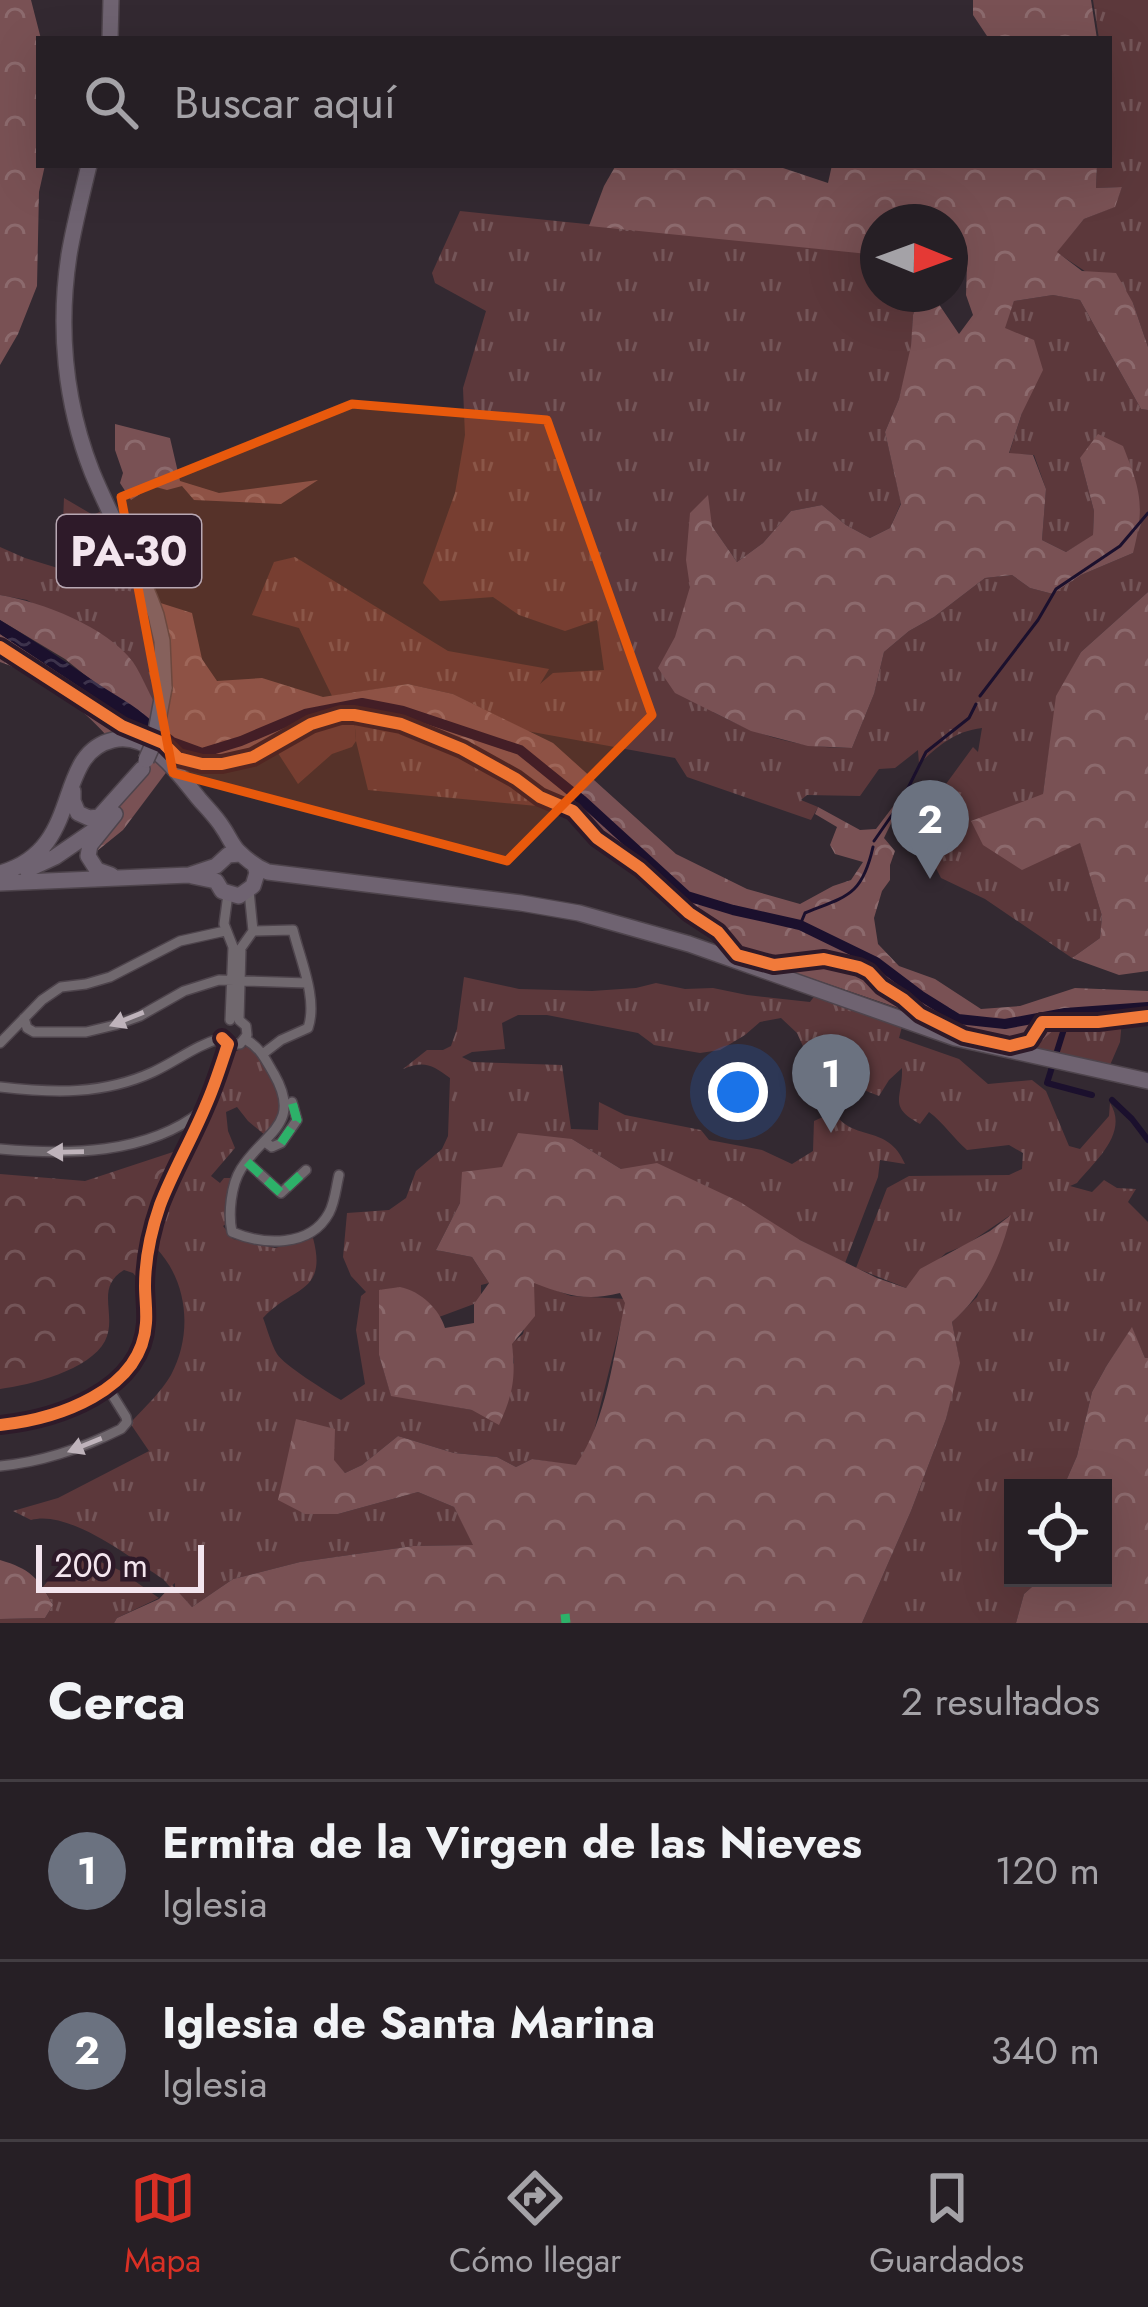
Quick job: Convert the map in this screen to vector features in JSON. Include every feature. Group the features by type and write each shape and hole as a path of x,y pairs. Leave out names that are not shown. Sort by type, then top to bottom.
{"highway":[{"path":"110,36 111,0"},
{"name":"PA-30","path":"1,878 35,867 76,845 121,803 154,742 164,688 156,615 87,458 70,394 64,343 66,284 88,168"},
{"path":"1,878 49,843 88,754 115,739 136,741 164,758 209,811 225,871 239,896 254,879 293,876 579,913 689,944 955,1038 1148,1081"},
{"path":"136,741 108,744 86,762 72,796 78,813 99,817 144,764"},
{"path":"121,803 90,844 88,856 107,875 138,877"},
{"path":"1,878 189,875 225,871 249,858 254,879"}],"street":[{"path":"225,871 236,981"},
{"path":"235,1020 236,981 241,948 249,935 254,879"},
{"path":"3,1040 61,987 110,977 180,940 228,934 237,941 249,935 292,931 312,1018 308,1028 264,1053"},
{"path":"3,1040 34,1032 86,1032 116,1025 200,984 307,983"},
{"path":"24,1018 34,1032"},
{"path":"0,1087 54,1092 102,1088 143,1076 202,1044 225,1041 236,1046 245,1039 246,1026 235,1020"},
{"path":"0,1425 52,1414 108,1388 122,1377 140,1349 147,1322 151,1236 206,1107 225,1041 223,1025 235,1020"},
{"path":"245,1039 264,1053 281,1087 285,1109 280,1126 236,1180 230,1228 237,1235 271,1242 298,1238 322,1223 332,1208 339,1175"},
{"path":"265,1142 272,1147 281,1143 297,1120 292,1102"},
{"path":"0,1148 66,1153 130,1144 174,1128 206,1107"},
{"path":"174,1128 185,1133 189,1143"},
{"path":"247,1162 281,1193 306,1170"},
{"path":"0,1466 54,1456 121,1429 126,1417 108,1388"}],"highlighted area":[{"path":"352,404 547,420 652,715 507,861 173,773 121,497"}],"green space":[{"path":"0,0 31,0 40,36 36,36 36,168 44,168 39,192 37,286 0,365"},
{"path":"973,0 1091,0 1097,36 987,36 973,15"},
{"path":"1093,0 1148,0 1148,347 1133,303 1056,252 1084,219 1114,207 1122,187 1096,188 1097,168 1112,168 1112,36 1099,36"},
{"path":"614,168 783,168 828,183 831,168 1097,168 1096,188 1122,187 1115,207 1084,219 1057,252 1082,271 1116,273 1133,303 1148,347 1148,410 1141,409 1080,300 1053,295 1014,301 1005,328 1034,340 1043,370 1009,453 1033,455 1046,489 1042,540 1066,552 1093,535 1094,511 1080,458 1098,434 1123,446 1139,499 1133,553 1081,575 1053,594 1030,588 1012,575 985,578 884,652 874,694 852,748 808,746 751,731 675,693 658,668 675,637 690,587 686,560 690,513 708,495 712,526 737,562 763,543 791,511 822,505 870,538 890,528 901,504 885,432 899,399 914,312 944,312 959,334 973,315 968,301 968,204 860,204 860,253 589,226"},
{"path":"460,211 860,252 860,312 914,312 911,353 885,432 901,503 890,528 870,538 822,505 791,511 763,543 737,562 712,526 713,712 797,743 852,748 874,694 884,652 985,578 1012,575 1030,588 1053,594 1081,575 1133,553 1080,458 1094,511 1093,536 1066,552 1042,540 1046,489 1034,455 1009,454 1022,413 1004,328 1014,301 1053,295 1080,300 1141,409 1148,410 1148,592 1081,652 1057,696 1043,794 1080,842 1102,916 1100,938 1072,958 985,899 941,878 918,833 973,747 978,752 982,728 955,736 919,764 918,750 895,768 879,769 860,796 807,795 801,800 818,807 811,820 687,777 675,758 527,731 453,694 408,684 332,696 299,628 252,615 274,562 295,557 448,651 549,669 540,684 553,673 604,670 597,620 565,631 519,615 493,597 440,601 423,583 455,493 465,435 463,388 486,311 435,283 432,273"},
{"path":"115,424 170,438 180,481 219,493 318,480 281,504 194,500 182,486 167,490 152,486 131,500 120,483 123,473 115,450"},
{"path":"64,498 93,515 108,508 156,615 161,714 133,663 27,600 0,595 0,547 61,569"},
{"path":"1148,592 1148,971 1119,975 1072,958 1100,938 1102,916 1080,843 1022,870 983,845 971,821 1043,794 1056,696 1081,652"},
{"path":"0,595 54,610 107,638 133,662 160,712 151,600 192,613 202,659 217,681 262,678 323,697 408,684 453,694 553,743 676,854 747,889 800,904 851,880 863,862 835,854 830,845 837,827 815,814 818,807 860,830 876,829 904,797 884,838 895,851 890,880 874,918 878,944 899,966 935,979 981,1009 1020,1006 1075,988 1148,991 1148,1017 1064,1021 1037,1045 1010,1046 734,952 597,838 401,724 311,724 274,747 222,764 177,758 123,830 97,851 90,845 127,794 154,742 107,736 58,692 0,662 0,634 128,719 156,732 65,659 0,620"},
{"path":"354,715 401,724 569,809 368,790"},
{"path":"354,715 356,741 332,754 298,784 274,747 311,724"},
{"path":"464,977 519,989 592,991 656,983 810,1002 816,994 904,1019 899,1038 959,1059 988,1084 1032,1080 1046,1091 1069,1146 1080,1149 1109,1116 1110,1103 1115,1114 1113,1136 1070,1186 1092,1192 1104,1180 1117,1188 1136,1189 1128,1202 1148,1222 1148,1358 1132,1328 1092,1392 1067,1479 1004,1479 1004,1587 1032,1587 1024,1594 1016,1623 862,1623 946,1419 959,1359 952,1322 977,1297 1009,1216 946,1253 906,1288 856,1268 887,1188 909,1176 1009,1175 1022,1169 1023,1153 1009,1145 967,1150 929,1112 920,1124 910,1118 899,1101 902,1068 879,1096 836,1079 848,1051 818,1047 806,1053 797,1033 781,1018 760,1022 720,1050 700,1053 654,1045 638,1033 547,1015 518,1015 502,1023 505,1049 462,1057 472,1062 562,1065 571,1129 598,1130 599,1102 625,1115 701,1130 709,1140 762,1150 792,1164 813,1151 814,1121 834,1112 851,1127 889,1143 905,1164 880,1160 845,1263 800,1240 621,1169 572,1139 503,1167 460,1203 436,1250 472,1257 489,1283 481,1285 481,1298 474,1304 439,1317 379,1290 379,1355 391,1395 472,1410 514,1363 511,1344 523,1334 534,1282 571,1296 627,1299 591,1443 576,1466 532,1459 516,1467 497,1457 454,1453 398,1436 345,1473 296,1419 338,1514 418,1492 454,1507 474,1545 413,1546 300,1562 233,1579 192,1607 175,1583 170,1587 100,1538 63,1522 31,1520 13,1511 58,1498 149,1451 132,1426 133,1420 171,1375 184,1326 181,1292 156,1248 161,1227 232,1056 248,1046 280,1103 266,1136 237,1107 226,1112 235,1148 211,1176 220,1183 232,1178 223,1226 233,1239 275,1248 313,1238 316,1270 304,1287 263,1318 269,1336 281,1359 341,1400 365,1384 356,1330 361,1296 366,1292 351,1276 343,1257 347,1213 389,1210 406,1198 416,1171 442,1149 448,1136 450,1078 428,1065 403,1069 427,1050 451,1046"},
{"path":"1122,1020 1120,1042 1107,1072 1010,1046 1037,1045 1064,1021"},
{"path":"518,1133 572,1139 621,1169 657,1163 740,1202 800,1240 906,1288 920,1269 1011,1215 990,1273 952,1322 960,1363 946,1419 862,1623 114,1623 159,1599 172,1585 192,1607 233,1579 300,1562 413,1546 473,1545 454,1507 418,1492 338,1514 305,1514 278,1500 296,1419 335,1429 334,1460 345,1473 398,1436 454,1453 497,1457 516,1467 532,1459 576,1465 608,1387 625,1303 620,1293 576,1296 534,1283 535,1316 512,1344 512,1386 499,1425 472,1410 391,1396 379,1355 379,1290 400,1287 422,1297 445,1328 474,1323 474,1304 489,1283 472,1257 436,1250 460,1203 462,1172 502,1167"},
{"path":"176,1151 146,1230 139,1280 124,1270 110,1285 105,1341 73,1368 0,1389 0,1174 85,1181"},
{"path":"1132,1327 1148,1358 1148,1623 1016,1623 1024,1594 1032,1587 1112,1587 1112,1479 1067,1479 1092,1392"},
{"path":"87,1556 119,1570 159,1598 114,1623 0,1623 0,1619 45,1618 53,1605 43,1587 58,1568"},
{"path":"0,1560 38,1581 53,1605 45,1618 0,1619"}],"water":[{"path":"0,620 139,710 163,735 128,719 0,634"}],"waterway":[{"path":"980,696 1056,589 1120,546 1148,513"},
{"path":"156,729 172,742 202,753 305,714 362,703 403,711 520,750 687,896 800,925 876,962 958,1019 1005,1024 1065,1013 1148,1007"},
{"path":"874,841 901,802 926,752 969,718 976,704"},
{"path":"800,925 805,913 842,898 858,885 873,847"},
{"path":"1066,1013 1047,1083 1092,1095"},
{"path":"1112,1100 1148,1140"}],"marked path":[{"path":"281,1143 297,1120 292,1102"},
{"path":"247,1162 281,1193 306,1170"},
{"path":"565,1614 566,1623"}],"cycle path":[{"path":"0,647 122,726 163,743 178,758 202,764 253,757 311,724 341,715 401,724 462,749 540,797 573,811 597,838 718,932 737,955 774,965 824,959 859,967 920,1014 964,1036 1010,1046 1030,1041 1042,1022 1148,1016"},
{"path":"0,1425 70,1408 113,1384 130,1367 146,1323 146,1266 154,1225 215,1082 228,1044 222,1038"}],"place":[{"name":"Iglesia de Santa Marina","path":"930,879"},
{"name":"Ermita de la Virgen de las Nieves","path":"831,1133"}]}
